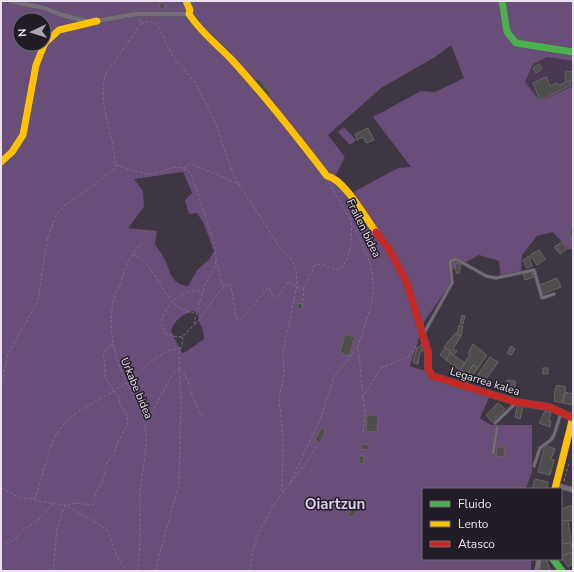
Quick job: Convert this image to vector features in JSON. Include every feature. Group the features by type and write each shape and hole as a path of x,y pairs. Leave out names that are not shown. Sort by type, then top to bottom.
{"street":[{"path":"10,1 44,8 76,19 97,21"},
{"name":"Frailen bidea","path":"186,1 190,10 189,14 197,27 232,60 288,125 327,176 332,177 342,185 388,248 406,281 423,335"},
{"path":"502,1 507,32 516,43 573,52"},
{"path":"1,162 12,152 23,135 36,65 45,42 59,30 136,14 189,14"},
{"name":"Legarrea kalea","path":"423,335 428,352 428,369 432,376 516,402 543,406 573,418"},
{"path":"556,487 573,418"},
{"path":"562,488 573,490"},
{"path":"537,571 539,560"},
{"path":"554,560 560,571"}],"lane":[{"path":"423,335 437,307 449,290 453,278 449,264 450,261 456,259 486,276 496,278 534,270 542,298 554,294"},
{"path":"495,423 516,402"},
{"path":"534,466 540,448 551,440 554,435 561,413"},
{"path":"493,453 497,428"}],"path":[{"path":"136,14 141,24"},
{"path":"1,387 8,354 31,316 38,301 47,240 56,214 64,206 114,169 115,165 111,130 104,101 104,80 106,73 141,24 147,21 157,24 172,54 197,85 216,125 233,173 239,184 278,245 292,260 296,270 297,286 283,351 284,373 279,400 283,437 282,494"},
{"path":"115,165 147,174 172,168 184,168 190,164 239,184"},
{"path":"184,168 191,174 214,242 216,259 223,288"},
{"name":"Frailen bidea","path":"327,176 330,187 351,221 369,260 374,287 369,314 358,346 362,378 362,399 365,415 363,433"},
{"path":"302,306 304,288 315,265 320,264 339,270 344,266 348,253 352,209 354,203"},
{"name":"Urkabe bidea","path":"137,571 141,518 140,492 145,459 144,420 114,354 112,324 113,300 132,253 142,243"},
{"path":"132,253 138,256 152,272 172,301 181,310 196,313"},
{"path":"196,323 194,322 196,313 203,291 215,266 216,259"},
{"path":"155,571 168,528 173,502 179,483 181,405 179,354 183,340 182,337 196,323 223,288 229,283 231,286 237,320 239,321 266,289 269,288 274,298 276,298 280,295 286,282 292,282 297,286 304,288"},
{"path":"182,337 172,336 165,333 161,323 166,310 172,301 186,292 203,291"},
{"path":"362,399 380,368 408,357 423,335"},
{"path":"1,488 20,498 34,498 66,505 77,503 94,504 96,494 103,481 107,462 114,455 116,444 124,433 128,419 105,377 105,363 103,356 107,347 113,344"},
{"path":"250,571 253,548 269,513 290,482 320,420 334,377 358,346"},
{"path":"34,498 41,484 57,433 74,414 114,391 155,358 166,352 180,348"},
{"path":"180,369 186,376 196,408 202,416"},
{"path":"144,420 153,412 173,375 180,369"},
{"path":"290,482 309,461 316,447"},
{"path":"6,542 15,540 22,529 38,521 48,508 56,504"},
{"path":"53,571 57,528 66,505"},
{"path":"66,505 108,530 117,557 127,571"}],"shaded area":[{"path":"1,1 573,1 573,61 547,57 533,64 525,82 540,101 573,86 573,248 569,250 553,232 537,236 522,255 521,272 501,278 499,261 479,255 450,271 451,283 424,322 410,366 491,393 480,418 491,425 532,425 532,472 526,488 422,488 422,560 531,560 531,571 1,571","holes":["451,45 464,78 435,92 421,91 373,117 411,167 398,168 348,195 333,180 345,157 328,135 381,88 435,57","183,172 192,193 185,200 189,214 197,213 204,224 214,251 209,260 198,269 188,286 178,283 172,277 165,260 155,244 157,231 128,228 144,207 143,191 134,179","193,311 198,313 204,339 182,353 171,331 177,320 182,316"]},
{"path":"547,57 573,61 573,86 540,101 525,82 533,64"},
{"path":"344,127 356,140 350,145 338,132"}],"building":[{"path":"165,3 165,8 160,9 159,4"},
{"path":"539,64 542,69 536,73 533,68"},
{"path":"573,71 573,81 569,81 571,85 540,100 533,83 546,77 550,86 557,83 560,85 566,82 565,72"},
{"path":"258,78 272,94 267,98 254,81"},
{"path":"368,128 374,140 366,143 363,137 357,140 355,134"},
{"path":"573,224 573,237 568,235"},
{"path":"562,242 567,249 560,254 554,247"},
{"path":"539,250 545,259 537,265 530,255"},
{"path":"529,256 532,266 527,268 523,260"},
{"path":"460,263 460,273 456,273 455,264"},
{"path":"532,272 534,277 525,280 523,274"},
{"path":"557,278 561,287 543,294 540,285"},
{"path":"298,303 303,304 302,309 297,308"},
{"path":"462,315 465,316 463,324 460,323"},
{"path":"459,325 463,326 461,336 457,334"},
{"path":"455,333 461,336 453,349 457,351 454,355 444,347"},
{"path":"345,334 355,337 349,356 340,353"},
{"path":"421,344 423,345 422,352 420,352 418,364 413,363 417,347 420,347"},
{"path":"473,344 487,355 478,368 473,365 467,375 460,370 470,355 468,353"},
{"path":"511,346 515,349 511,355 507,353"},
{"path":"445,348 451,351 446,360 440,355"},
{"path":"450,353 465,363 460,370 446,360"},
{"path":"490,357 498,362 483,384 475,379"},
{"path":"473,365 478,368 473,375 469,372"},
{"path":"543,368 548,368 548,374 543,374"},
{"path":"469,372 473,375 467,384 460,382 466,374 467,375"},
{"path":"507,380 515,381 515,392 506,392"},
{"path":"557,385 566,387 562,403 554,401"},
{"path":"565,392 573,394 572,405 563,403"},
{"path":"498,403 505,409 492,422 486,415"},
{"path":"517,406 523,407 520,419 515,417"},
{"path":"545,411 551,413 549,421 551,421 550,427 539,423"},
{"path":"367,415 378,415 377,432 366,431"},
{"path":"321,428 326,430 320,443 315,440"},
{"path":"361,444 369,445 368,450 361,449"},
{"path":"545,445 555,449 551,459 554,460 550,475 538,472"},
{"path":"497,447 505,447 504,457 496,456"},
{"path":"359,456 364,456 363,464 359,463"},
{"path":"535,479 548,482 547,488 532,488"},
{"path":"573,505 573,520 562,521 562,509"},
{"path":"354,506 358,509 352,518 348,515"},
{"path":"568,520 571,543 562,544 562,521"},
{"path":"571,543 573,552 562,556 562,544"},
{"path":"573,552 573,564 568,567 562,556"},
{"path":"541,560 546,560 551,571 542,571 539,564"}],"traffic: fast":[{"path":"502,1 507,32 516,43 573,52"},
{"path":"554,560 562,571"}],"traffic: slow":[{"path":"186,1 190,10 189,14 194,21 257,88 327,176 334,179 347,191 376,232"},
{"path":"1,162 12,152 23,135 36,65 45,43 59,30 97,21"},
{"path":"555,488 573,417"}],"traffic: jam":[{"path":"376,232 388,248 406,281 428,352 428,369 432,376 516,402 549,407 573,418"}],"district":[{"name":"Oiartzun","path":"335,504"}]}
